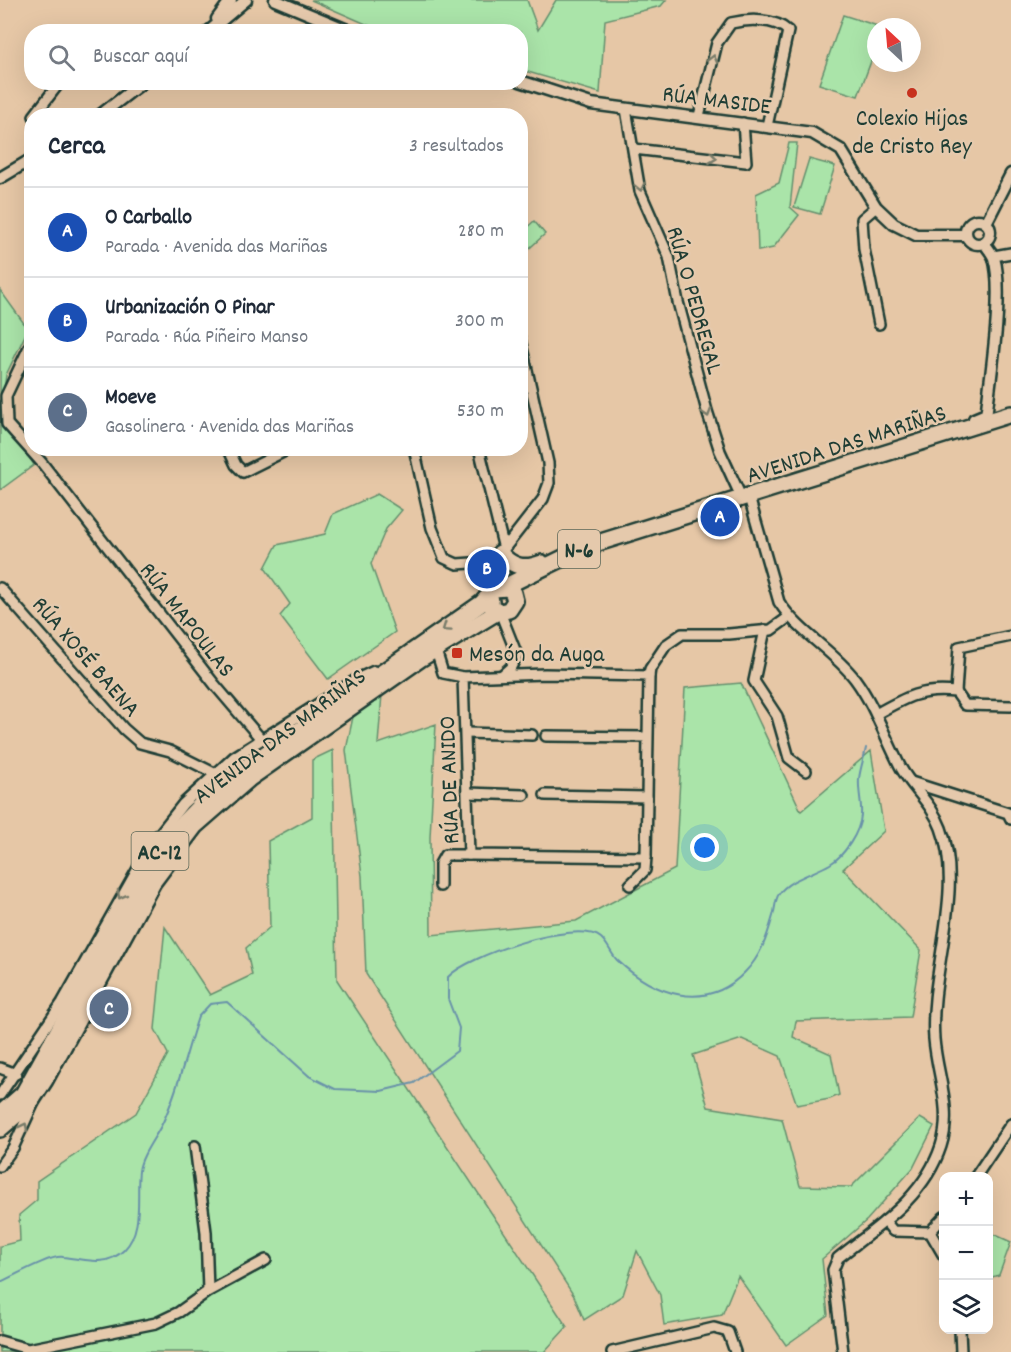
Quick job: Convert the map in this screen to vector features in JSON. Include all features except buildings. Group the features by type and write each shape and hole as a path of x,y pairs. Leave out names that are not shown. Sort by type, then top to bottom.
{"highway":[{"name":"AVENIDA DAS MARIÑAS","path":"0,1114 23,1094 136,890 177,829 209,796 248,766 497,590 569,554 1011,414"},
{"name":"AVENIDA DAS MARIÑAS","path":"515,601 531,582 551,569 660,525"},
{"path":"500,612 492,607 497,590 500,555 524,568 569,554"},
{"path":"497,590 511,590 515,601"},
{"name":"AC-12","path":"500,612 509,610 515,601"},
{"name":"AVENIDA DAS MARIÑAS","path":"0,1129 15,1117 38,1091 153,882 195,826 250,778 420,659 500,612"}],"street":[{"path":"214,24 231,0"},
{"path":"218,24 246,0"},
{"path":"275,0 292,3 335,24"},
{"path":"699,116 717,43 731,23 746,20 777,24 788,31 767,126"},
{"name":"RÚA MASIDE","path":"528,84 591,104 699,116 812,133 841,150 876,207 894,224 916,235 966,235"},
{"path":"40,108 54,90"},
{"path":"109,108 133,90"},
{"name":"RÚA O PEDREGAL","path":"626,109 640,191 669,257 678,302 707,411 720,451 746,498 774,586 789,617"},
{"path":"634,149 746,162 743,123"},
{"path":"0,177 24,164"},
{"path":"986,223 1011,174"},
{"path":"876,207 862,219 864,249 879,324"},
{"path":"978,220 986,223 990,233 984,243 973,243 966,235 970,222 978,220"},
{"path":"900,449 923,436 982,417 987,409 997,271 994,256 984,243"},
{"path":"994,256 1011,253"},
{"name":"RÚA MAPOULAS","path":"24,358 6,396 7,424 24,443"},
{"path":"416,456 432,528 444,558 457,564 474,564 500,555 543,499 549,483 548,463 528,374"},
{"path":"988,397 1000,411 1011,408"},
{"name":"RÚA MAPOULAS","path":"36,456 215,685 261,739"},
{"path":"232,456 243,472 275,456"},
{"path":"481,456 500,555"},
{"name":"RÚA XOSÉ BAENA","path":"0,588 124,729 140,742 170,752 214,773"},
{"path":"500,612 517,655 511,667 502,675"},
{"path":"630,885 645,870 650,669 666,645 682,634 729,634 771,630 789,617 855,679 876,714 902,770 930,804 942,828 948,855 949,870 942,955 934,1009 934,1040 946,1107 941,1147 927,1176 908,1202 838,1258 833,1270 843,1352"},
{"path":"420,659 438,657 463,637 471,627"},
{"path":"765,630 754,681 777,716 789,758 806,771"},
{"path":"1011,636 959,647 956,692 965,705 1011,706"},
{"path":"438,657 443,674 463,677 649,676"},
{"name":"AVENIDA DAS MARIÑAS","path":"0,1095 62,1002 153,842 183,804 214,773 261,739 359,678 401,660"},
{"name":"RÚA DE ANIDO","path":"463,677 469,855 646,857"},
{"path":"876,714 909,695 935,690 956,692"},
{"path":"466,733 532,735"},
{"path":"546,736 647,737"},
{"path":"911,782 1008,813 1011,819"},
{"path":"468,793 524,795"},
{"path":"545,795 647,797"},
{"path":"440,886 440,864 445,855 469,855"},
{"path":"0,1068 16,1074"},
{"name":"AVENIDA DAS MARIÑAS","path":"3,1164 31,1112 38,1091"},
{"path":"979,1172 1011,1124"},
{"path":"195,1146 206,1232 208,1291"},
{"path":"885,1221 893,1232 930,1232 939,1222"},
{"path":"930,1232 939,1247"},
{"path":"0,1341 28,1350 156,1323 179,1312 208,1291 266,1260"},
{"path":"612,1352 714,1328 729,1332 735,1352"},
{"path":"960,1334 961,1352"}],"green space":[{"path":"311,0 527,0 538,30 556,0 666,0 661,6 605,20 600,93 528,72 528,24 366,24"},
{"path":"843,15 867,23 867,72 858,96 819,84"},
{"path":"789,143 797,143 790,207 799,215 773,248 758,251 756,194 779,183"},
{"path":"809,159 835,166 820,214 794,207"},
{"path":"534,221 545,234 528,250 528,227"},
{"path":"0,290 24,323 24,337 6,375 1,411 24,449 24,456 28,456 34,465 0,490"},
{"path":"377,494 402,510 386,529 371,564 395,632 328,679 280,616 290,604 265,568 277,545 325,534 333,514"},
{"path":"741,683 801,811 871,751 884,831 843,869 921,950 910,1017 796,1021 793,1037 831,1054 839,1095 830,1099 797,1105 780,1056 742,1039 693,1055 708,1107 782,1119 800,1186 851,1187 920,1118 934,1126 913,1168 867,1220 822,1259 828,1315 786,1345 738,1276 722,1315 664,1325 660,1295 637,1251 623,1295 584,1320 574,1296 366,974 362,876 346,750 354,712 382,694 378,744 436,724 430,837 431,935 576,921 675,869 685,688"},
{"path":"333,750 337,980 567,1327 544,1352 0,1352 0,1246 20,1241 19,1215 37,1200 37,1181 136,1113 168,1054 155,1029 165,927 210,995 252,975 246,948 270,927 268,841 312,817 312,760"},
{"path":"993,1234 1011,1242 999,1275 993,1277"}],"waterway":[{"path":"0,1282 41,1262 57,1257 102,1261 117,1256 124,1250 130,1242 137,1223 140,1165 169,1109 198,1017 210,1004 227,1002 309,1076 335,1089 381,1091 414,1083 457,1051 459,1028 448,999 448,977 459,968 477,959 523,942 547,936 588,933 601,938 617,960 631,972 663,990 696,996 713,993 729,985 751,966 763,946 777,899 783,889 835,860 854,836 861,815 859,779 866,748"}],"place":[{"name":"Colexio Hijas de Cristo Rey","path":"912,93"},
{"name":"O Carballo","path":"720,517"},
{"name":"Urbanización O Pinar","path":"487,569"},
{"name":"Mesón da Auga","path":"457,653"},
{"name":"Moeve","path":"109,1009"}]}
